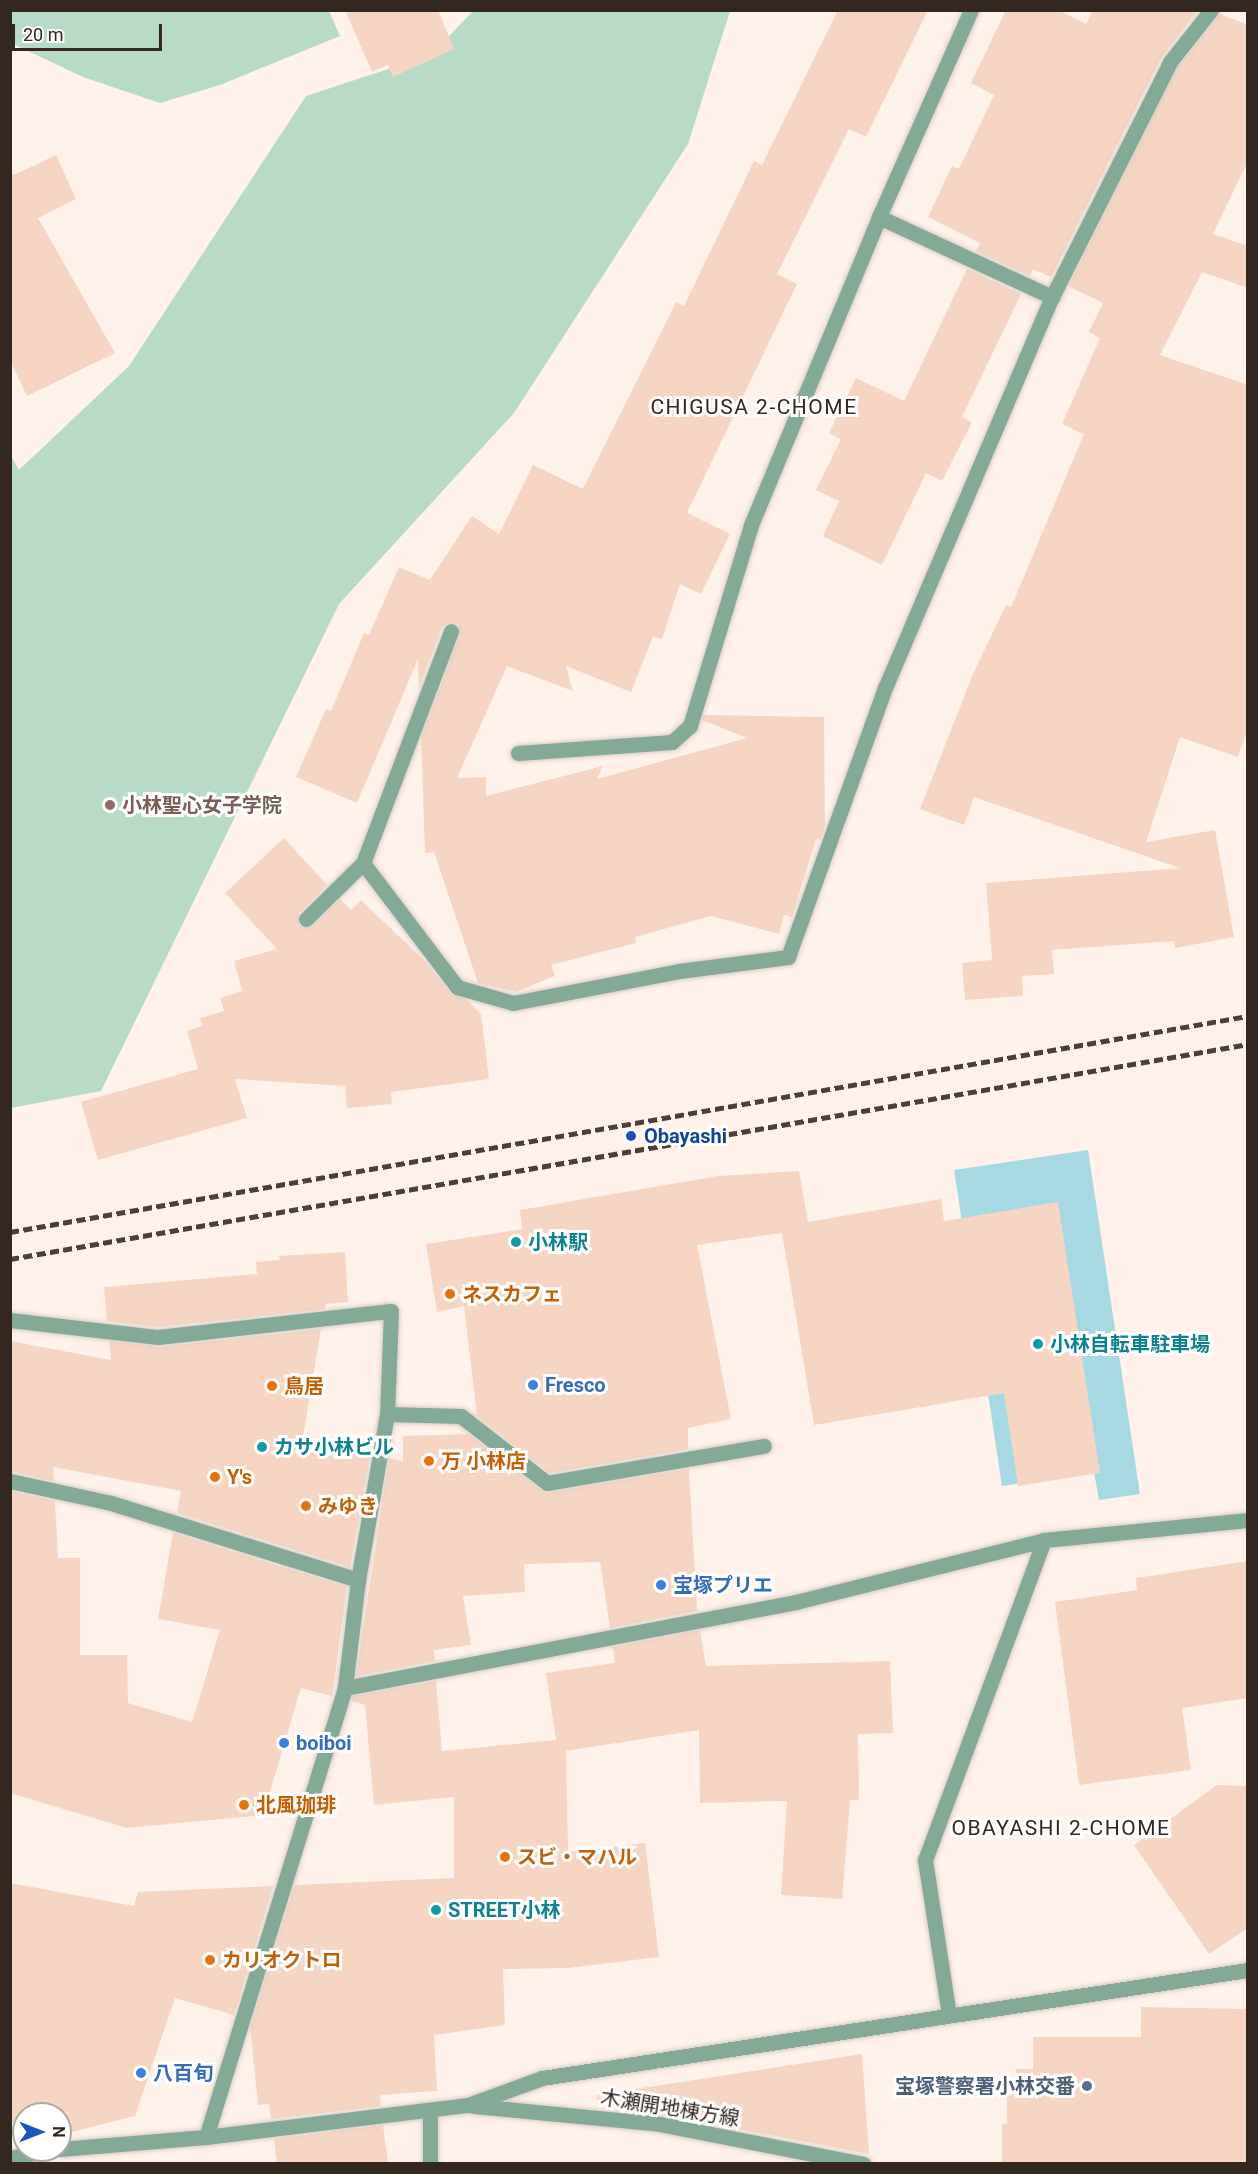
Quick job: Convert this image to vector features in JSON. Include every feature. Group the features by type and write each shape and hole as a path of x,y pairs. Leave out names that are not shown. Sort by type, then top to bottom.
{"street":[{"path":"518,753 672,742 690,726 751,525 879,217 971,10"},
{"path":"363,863 457,987 513,1003 679,971 788,957 885,688 1052,297 1170,62 1211,10"},
{"path":"879,217 1052,297"},
{"path":"306,919 363,863 451,631"},
{"path":"10,1320 158,1337 391,1311 387,1414 358,1580 345,1688 206,2137"},
{"path":"387,1414 461,1416 547,1483 764,1446"},
{"path":"10,1481 111,1503 358,1580"},
{"path":"345,1688 796,1602 1044,1540 1248,1520"},
{"path":"949,2015 925,1860 1044,1540"},
{"path":"72,2148 206,2137 430,2111 468,2105 542,2078 1248,1970"},
{"name":"木瀬開地棟方線","path":"468,2105 660,2124 863,2163"},
{"path":"430,2111 430,2163"}],"green space":[{"path":"11,10 329,11 340,36 220,85 160,103 83,77 11,43"},
{"name":"小林聖心女子学院","path":"473,11 730,11 688,144 514,413 339,604 101,1091 11,1108 10,454 19,470 129,366 306,96 431,55"}],"water":[{"path":"1088,1150 1140,1494 1099,1500 1094,1472 1002,1486 954,1170"}],"building":[{"path":"345,10 438,10 454,49 393,77 388,65 372,72"},
{"path":"838,10 928,10 866,137 849,129 777,274 797,284 687,513 730,534 701,594 680,584 662,639 653,636 631,692 566,666 573,691 507,666 457,778 486,777 486,796 603,766 597,779 747,738 702,720 703,715 824,717 825,825 820,839 816,839 792,917 784,915 779,934 711,916 635,937 636,943 551,965 555,976 516,992 478,983 434,852 425,853 421,737 460,634 458,624 449,622 442,627 419,687 418,659 357,803 296,777 326,709 331,711 364,633 369,635 399,567 430,580 472,516 499,534 533,465 583,489 676,302 684,306 754,161 762,165"},
{"path":"1006,10 1058,10 1086,24 1093,10 1198,10 1161,58 1051,277 1033,269 1030,276 976,251 980,243 928,217 952,166 959,169 994,95 971,83"},
{"path":"1220,14 1248,25 1248,161 1213,234 1248,246 1248,288 1202,272 1160,355 1248,385 1248,728 1238,757 1180,737 1146,842 1215,830 1234,937 1175,948 1174,941 1052,950 1054,974 1022,976 1023,996 965,1000 962,963 992,960 986,883 1180,868 974,797 964,825 920,809 973,674 1006,605 1011,607 1084,434 1062,424 1100,338 1089,332 1103,303 1068,286 1178,67"},
{"path":"56,155 76,199 38,218 115,353 27,396 10,360 10,170 14,175"},
{"path":"967,269 1021,294 962,417 972,422 942,481 926,473 882,565 823,536 839,501 816,490 841,439 829,433 856,378 904,401"},
{"path":"284,838 327,885 299,913 299,925 312,926 340,899 351,910 361,900 424,960 450,993 467,1000 481,1014 489,1079 391,1092 392,1104 347,1108 345,1086 235,1079 247,1118 98,1160 81,1102 198,1069 187,1031 202,1026 200,1018 224,1011 220,998 242,991 234,961 277,949 225,893"},
{"path":"799,1171 808,1222 941,1199 944,1221 1058,1202 1100,1473 1018,1486 1004,1393 814,1425 782,1233 697,1245 731,1419 688,1428 688,1449 550,1473 477,1416 464,1306 437,1312 426,1244 522,1229 520,1210 718,1176"},
{"path":"345,1252 348,1302 326,1304 325,1309 158,1327 107,1321 104,1287 257,1274 256,1262 280,1260 279,1256"},
{"path":"321,1329 302,1442 370,1455 350,1567 177,1513 181,1491 53,1467 54,1481 10,1471 10,1341 111,1360 109,1341 159,1347"},
{"path":"469,1434 545,1493 689,1469 697,1611 610,1628 600,1562 524,1564 525,1592 463,1596 471,1645 434,1650 435,1661 356,1676 389,1458 403,1461 403,1436"},
{"path":"10,1491 55,1501 58,1558 80,1558 80,1655 127,1655 128,1703 192,1722 220,1630 158,1619 173,1533 347,1587 332,1696 301,1688 263,1815 127,1828 10,1793"},
{"path":"1248,1561 1248,1698 1182,1708 1191,1770 1079,1785 1055,1602 1137,1590 1136,1578"},
{"path":"700,1630 706,1666 890,1661 893,1733 858,1734 859,1800 850,1800 842,1899 781,1895 787,1801 700,1803 699,1730 566,1751 568,1852 645,1843 659,1957 568,1968 503,1969 505,2025 434,2035 437,2091 380,2095 381,2106 271,2119 269,2104 258,2105 250,2027 294,1885 454,1878 454,1797 374,1805 365,1705 351,1701 353,1696 436,1681 442,1751 556,1740 546,1673 615,1663 613,1647"},
{"path":"1217,1785 1248,1786 1248,1928 1209,1954 1134,1845"},
{"path":"10,1883 134,1906 138,1892 273,1886 234,2015 175,1998 135,2116 72,2132 72,2102 12,2102 12,2122 10,2122"},
{"path":"1141,2007 1248,2009 1248,2163 1002,2163 1002,2124 1007,2124 1007,2091 1016,2091 1016,2069 1033,2069 1033,2037 1141,2037"},
{"path":"862,2054 869,2154 597,2102 597,2095"},
{"path":"383,2125 388,2163 277,2163 274,2139"}],"railway":[{"path":"10,1232 1248,1016"},
{"path":"10,1259 1248,1044"}],"place":[{"name":"小林聖心女子学院","path":"110,805"},
{"name":"Obayashi","path":"631,1136"},
{"name":"小林駅","path":"516,1242"},
{"name":"ネスカフェ","path":"450,1294"},
{"name":"小林自転車駐車場","path":"1038,1344"},
{"name":"Fresco","path":"533,1385"},
{"name":"鳥居","path":"272,1386"},
{"name":"カサ小林ビル","path":"262,1447"},
{"name":"万 小林店","path":"429,1461"},
{"name":"Y's","path":"215,1477"},
{"name":"みゆき","path":"306,1506"},
{"name":"宝塚プリエ","path":"661,1585"},
{"name":"boiboi","path":"284,1743"},
{"name":"北風珈琲","path":"244,1805"},
{"name":"スビ・マハル","path":"505,1857"},
{"name":"STREET小林","path":"436,1910"},
{"name":"カリオクトロ","path":"210,1960"},
{"name":"八百旬","path":"141,2073"},
{"name":"宝塚警察署小林交番","path":"1087,2086"}],"district":[{"name":"CHIGUSA 2-CHOME","path":"754,407"},
{"name":"OBAYASHI 2-CHOME","path":"1061,1828"}]}
